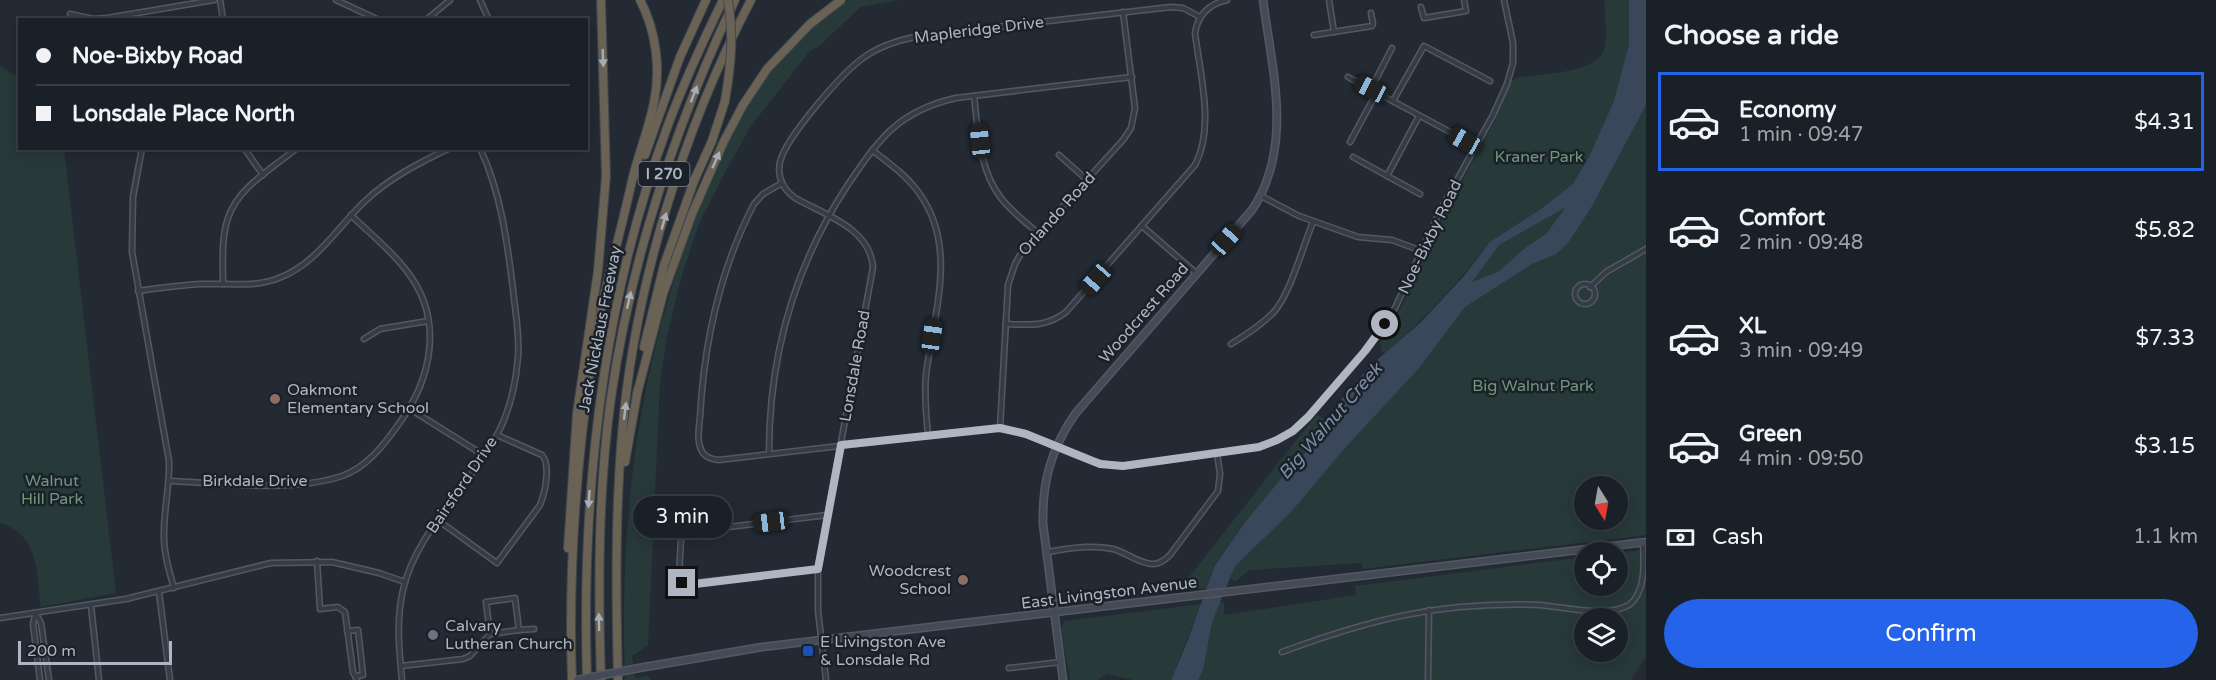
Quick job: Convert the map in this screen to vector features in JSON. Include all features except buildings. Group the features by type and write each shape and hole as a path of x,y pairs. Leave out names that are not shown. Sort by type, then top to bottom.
{"highway":[{"path":"572,567 568,547 577,413 597,271 606,176 602,0"},
{"path":"572,680 572,567 582,432 593,355 629,196 655,100 654,40 640,0"},
{"path":"629,196 676,67 706,0"},
{"name":"Jack Nicklaus Freeway","path":"587,680 585,572 590,483 599,398 614,314 635,227 662,142 694,61 723,0"},
{"path":"620,490 651,315 664,265 694,181 712,141 725,100 732,61 732,25 728,0"},
{"name":"Jack Nicklaus Freeway","path":"601,680 599,614 602,498 608,422 620,347 635,273 660,188 706,64 735,0"},
{"path":"618,680 617,547 622,435 628,381 648,275 672,191 701,111 738,26 752,0"},
{"path":"637,394 663,294 692,214 724,141 743,105 767,69 810,24 841,0"}],"main road":[{"name":"Woodcrest Road","path":"1063,680 1042,524 1047,471 1056,446 1082,406 1252,210 1261,196 1273,162 1278,127 1263,0"},
{"name":"East Livingston Avenue","path":"577,680 750,649 1645,542"}],"street":[{"path":"102,18 140,14 214,0"},
{"path":"220,0 223,18"},
{"path":"336,0 375,18"},
{"path":"428,18 450,0"},
{"path":"480,0 488,18"},
{"path":"1006,324 1036,325 1060,317 1195,165 1203,147 1206,120 1196,33 1200,17 1212,5 1227,0"},
{"path":"1329,0 1334,32"},
{"path":"1421,8 1423,18 1466,11 1464,0"},
{"name":"Noe-Bixby Road","path":"782,183 763,194 754,204 722,286 704,369 699,438 704,454 711,458 719,460 1000,428 1026,434 1087,459 1112,466 1259,447 1293,431 1308,417 1365,351 1395,308 1442,207 1507,84 1513,63 1512,31 1504,0"},
{"name":"Mapleridge Drive","path":"782,183 780,164 786,147 837,81 863,58 896,41 919,36 1177,7 1200,17"},
{"name":"Orlando Road","path":"1000,428 1008,285 1012,271 1023,250 1123,141 1131,128 1135,108 1124,12"},
{"path":"1314,35 1372,26 1371,13"},
{"path":"140,14 141,18"},
{"path":"70,15 87,18"},
{"path":"1393,101 1424,46 1490,81"},
{"path":"1371,89 1392,48"},
{"path":"769,454 771,399 776,360 786,314 798,279 827,216 872,150 896,124 914,112 942,101 1132,77"},
{"path":"1348,77 1476,146"},
{"path":"1350,142 1377,92"},
{"path":"974,96 982,152 993,186 1004,203 1038,233"},
{"path":"1387,176 1419,116"},
{"path":"142,150 133,197 132,252 167,448 169,480 164,544 174,588"},
{"path":"245,150 263,175"},
{"path":"223,284 223,241 228,218 238,199 294,150"},
{"path":"138,291 188,285 259,284 290,273 321,249 366,200 398,175 446,150"},
{"name":"Bairsford Drive","path":"402,680 399,614 405,582 420,549 485,456 497,435 508,407 518,355 518,336 502,216 492,179 481,150"},
{"path":"872,150 904,176 920,195 933,218 940,240 942,271 926,377 925,404 928,435"},
{"path":"1059,155 1087,180"},
{"path":"1353,157 1420,194"},
{"path":"782,183 791,195 827,216"},
{"path":"1261,196 1313,221 1358,237 1392,240 1422,251"},
{"name":"Birkdale Drive","path":"169,480 290,484 342,476 377,453 410,409 424,380 430,356 428,321 422,300 406,270 351,215"},
{"name":"Lonsdale Road","path":"826,680 817,596 818,569 873,267 871,254 860,237 827,216"},
{"path":"1232,344 1254,330 1278,308 1286,293 1313,221"},
{"path":"1142,226 1196,273"},
{"path":"1590,287 1606,273 1646,249"},
{"path":"1583,285 1590,287 1594,293 1593,299 1588,303 1579,302 1575,297 1577,288 1583,285"},
{"path":"364,339 380,329 428,321"},
{"path":"410,409 485,456"},
{"path":"439,521 497,563 542,500 547,464 545,459 542,455 497,435"},
{"path":"1046,552 1083,547 1104,547 1124,552 1149,563 1164,560 1216,495 1220,480 1217,453"},
{"path":"818,569 689,585 681,582 679,577 682,536 688,532 827,515"},
{"path":"1281,652 1343,630 1429,610 1506,605 1551,606 1598,611 1622,609 1634,601 1643,589 1645,542"},
{"path":"317,561 320,609 338,607 345,612 353,672 356,678 363,675 358,630 348,631"},
{"path":"0,618 91,606 159,592 262,564 317,561 369,571 405,582"},
{"path":"159,592 170,680"},
{"path":"490,634 486,602 515,598 519,630"},
{"path":"91,606 99,680"},
{"path":"1428,680 1429,610"},
{"path":"36,614 33,624 40,680"},
{"path":"36,614 41,623 49,680"},
{"path":"401,666 466,657 490,634 534,629"},
{"path":"1009,668 1061,662"}],"green space":[{"path":"847,0 899,0 861,7 819,46 809,52 751,126 699,224 681,278 667,336 660,383 648,645 632,656 635,678 648,676 651,680 625,680 625,560 636,444 646,387 676,273 722,153 754,95 772,68 794,43"},
{"name":"Big Walnut Park","path":"1604,0 1629,0 1629,44 1619,83 1646,79 1646,535 1362,569 1362,563 1250,570 1236,581 1230,579 1233,571 1227,571 1482,278 1471,282 1484,249 1425,316 1385,353 1381,351 1381,339 1401,308 1437,228 1497,116 1511,81 1519,77 1575,69 1594,62 1603,52 1606,29"},
{"name":"Walnut Hill Park","path":"0,66 18,77 18,150 64,150 116,593 41,607 37,568 29,545 13,528 0,523"},
{"path":"1317,414 1328,422 1320,437 1284,475 1246,521 1215,564 1207,588 1178,591"},
{"path":"1646,550 1646,656 1631,680 1186,680 1220,602 1224,602 1224,615 1356,595 1355,586 1574,558 1574,596 1628,596 1628,552"},
{"path":"1201,604 1171,680 1133,680 1107,674 1097,680 1070,680 1061,630 1064,621"}],"water":[{"name":"Big Walnut Creek","path":"1629,0 1646,0 1646,105 1592,206 1568,243 1556,254 1532,264 1465,307 1419,368 1344,449 1291,512 1235,566 1212,622 1203,670 1198,680 1171,680 1215,565 1246,521 1284,475 1320,437 1336,406 1371,365 1421,322 1463,277 1490,242 1541,209 1573,184 1590,155 1614,101 1629,44","holes":["1566,207 1546,234 1525,248 1498,272 1472,282 1499,245"]}],"place":[{"name":"Oakmont Elementary School","path":"275,399"},
{"name":"Woodcrest School","path":"963,580"},
{"name":"Calvary Lutheran Church","path":"433,635"},
{"name":"E Livingston Ave & Lonsdale Rd","path":"808,651"}],"route":[{"path":"682,583 687,585 818,569 841,445 1000,428 1026,434 1100,464 1112,466 1259,447 1293,431 1308,417 1365,351 1385,324"}],"park label":[{"name":"Kraner Park","path":"1539,157"}]}
